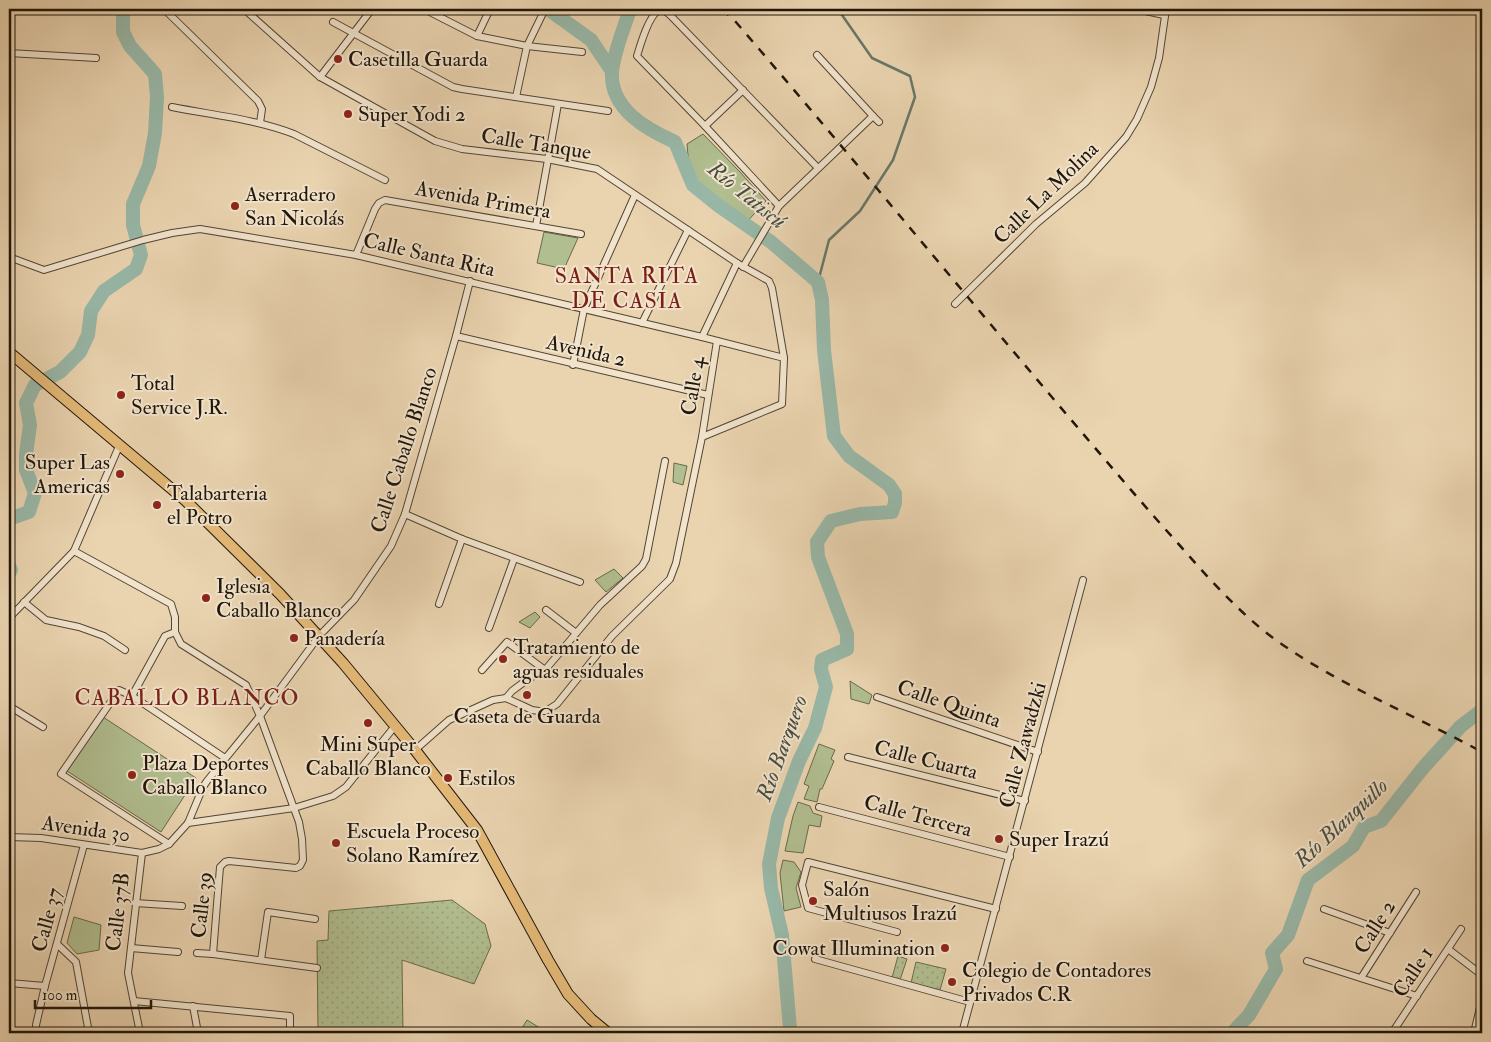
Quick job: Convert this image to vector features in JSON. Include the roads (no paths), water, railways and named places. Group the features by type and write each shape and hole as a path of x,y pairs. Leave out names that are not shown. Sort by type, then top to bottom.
{"main road":[{"path":"9,352 172,488 245,558 319,636 415,750 477,830 568,994 591,1019 608,1033"}],"street":[{"path":"164,9 258,102 262,109 260,123"},
{"name":"Calle Tanque","path":"244,9 320,78 435,141 462,149 547,159 597,169 740,265 768,281 772,288 784,358 782,404 702,437"},
{"path":"320,78 372,9"},
{"path":"424,9 477,36 527,46 582,52"},
{"path":"477,36 490,9"},
{"path":"1136,9 1165,12"},
{"path":"779,206 637,56 654,13 659,10 666,12 818,168"},
{"path":"516,97 527,46 544,11"},
{"name":"Calle La Molina","path":"955,304 1036,224 1085,183 1126,137 1137,119 1151,87 1159,58 1165,12"},
{"path":"333,22 453,87 608,111"},
{"path":"9,53 96,58"},
{"path":"818,60 879,122"},
{"path":"705,126 743,90"},
{"path":"536,226 558,104"},
{"name":"Avenida Primera","path":"172,108 260,123 294,134 385,180"},
{"path":"702,336 740,265 756,244 779,206 873,116"},
{"path":"573,365 584,309 636,195"},
{"name":"Avenida Primera","path":"356,254 379,203 385,200 581,234"},
{"name":"Calle Santa Rita","path":"9,257 44,270 143,240 200,229 356,254 702,336 784,358"},
{"path":"642,323 688,230"},
{"name":"Calle Caballo Blanco","path":"169,844 188,823 203,787 260,716 319,636 354,600 391,546 405,514 470,281"},
{"name":"Avenida 2","path":"456,336 573,365 708,395"},
{"name":"Calle 4","path":"702,437 717,341"},
{"path":"415,750 456,716 493,700 506,698 532,710 546,711 557,704 612,636 670,579 676,563 702,437"},
{"path":"9,618 74,551 120,444"},
{"path":"506,698 528,678 545,670 600,605 642,566 646,559 665,461"},
{"path":"405,514 462,539 580,582"},
{"path":"439,604 462,539"},
{"path":"74,551 171,604 175,617 175,632 181,644 246,684 260,716 294,808"},
{"path":"489,628 514,559"},
{"name":"Calle Zawadzki","path":"962,1033 1083,580"},
{"path":"24,602 46,620 78,627 104,636 124,650"},
{"path":"546,610 576,633"},
{"path":"132,696 165,636 175,632"},
{"path":"482,670 507,642 545,670"},
{"path":"169,844 61,774 119,690 132,696 225,758"},
{"name":"Calle Quinta","path":"877,697 1038,752"},
{"path":"9,706 42,727"},
{"path":"188,823 294,808 333,796 341,791 395,726"},
{"name":"Calle Cuarta","path":"848,757 1025,801"},
{"name":"Calle Tercera","path":"819,807 1010,857"},
{"name":"Calle 39","path":"213,954 220,867 225,862 296,868 300,866 302,863 302,839 294,808"},
{"name":"Avenida 30","path":"9,837 41,838 142,853 159,849 169,844"},
{"name":"Calle 37","path":"36,1033 36,1025 45,986 84,845"},
{"name":"Calle 37B","path":"140,1033 128,973 142,853"},
{"path":"897,932 808,908 802,885 808,862 996,909"},
{"name":"Calle 2","path":"1361,978 1416,892"},
{"path":"135,903 182,906"},
{"path":"1324,909 1390,933"},
{"path":"261,960 268,912 315,919"},
{"name":"Calle 1","path":"1392,1033 1461,929"},
{"path":"57,944 76,962 89,1033"},
{"path":"131,948 178,952"},
{"path":"1448,949 1482,975"},
{"path":"197,953 317,968"},
{"path":"815,960 970,1002"},
{"path":"1307,961 1417,996"},
{"path":"9,983 45,986"},
{"path":"1474,1033 1482,999"},
{"path":"134,1001 290,1016 290,1033"},
{"path":"193,1006 198,1033"}],"waterway":[{"path":"9,519 29,512 35,493 26,470 30,425 26,403 35,385 60,372 80,352 88,335 91,311 104,291 136,269 141,255 133,225 133,204 149,166 155,133 157,97 155,74 130,46 123,32 123,9"},
{"path":"548,9 591,40 612,71"},
{"name":"Río Barquero","path":"630,9 613,64 613,85 617,97 623,107 642,124 675,142 693,185 719,206 771,242 818,282 822,300 824,350 834,436 849,456 889,485 895,494 892,512 860,514 831,521 817,542 818,557 847,634 847,649 822,660 821,669 826,687 815,728 799,761 778,818 769,864 771,888 782,935 790,1029 788,1033"},
{"path":"818,282 829,240 860,211 893,160 915,97 910,76 872,58 842,15 841,9"},
{"path":"9,565 11,570 9,573"},
{"name":"Río Blanquillo","path":"1232,1033 1249,1015 1276,969 1272,953 1288,935 1308,880 1353,846 1364,827 1381,821 1423,768 1461,726 1482,710"}],"railway":[{"path":"722,9 735,21 777,70 1121,478 1229,599 1264,631 1315,666 1482,752"}],"place":[{"name":"Casetilla Guarda","path":"338,59"},
{"name":"Super Yodi 2","path":"348,114"},
{"name":"Aserradero San Nicolás","path":"235,206"},
{"name":"Total Service J.R.","path":"121,395"},
{"name":"Super Las Americas","path":"120,474"},
{"name":"Talabarteria el Potro","path":"157,505"},
{"name":"Iglesia Caballo Blanco","path":"206,598"},
{"name":"Panadería","path":"294,638"},
{"name":"Tratamiento de aguas residuales","path":"503,659"},
{"name":"Caseta de Guarda","path":"527,695"},
{"name":"Mini Super Caballo Blanco","path":"368,723"},
{"name":"Plaza Deportes Caballo Blanco","path":"132,775"},
{"name":"Estilos","path":"448,778"},
{"name":"Super Irazú","path":"999,839"},
{"name":"Escuela Proceso Solano Ramírez","path":"336,843"},
{"name":"Salón Multiusos Irazú","path":"813,901"},
{"name":"Cowat Illumination","path":"945,948"},
{"name":"Colegio de Contadores Privados C.R","path":"952,982"}],"district":[{"name":"SANTA RITA DE CASIA","path":"627,288"},
{"name":"CABALLO BLANCO","path":"187,698"}],"water label":[{"name":"Río Tatiscú","path":"747,195"}]}
